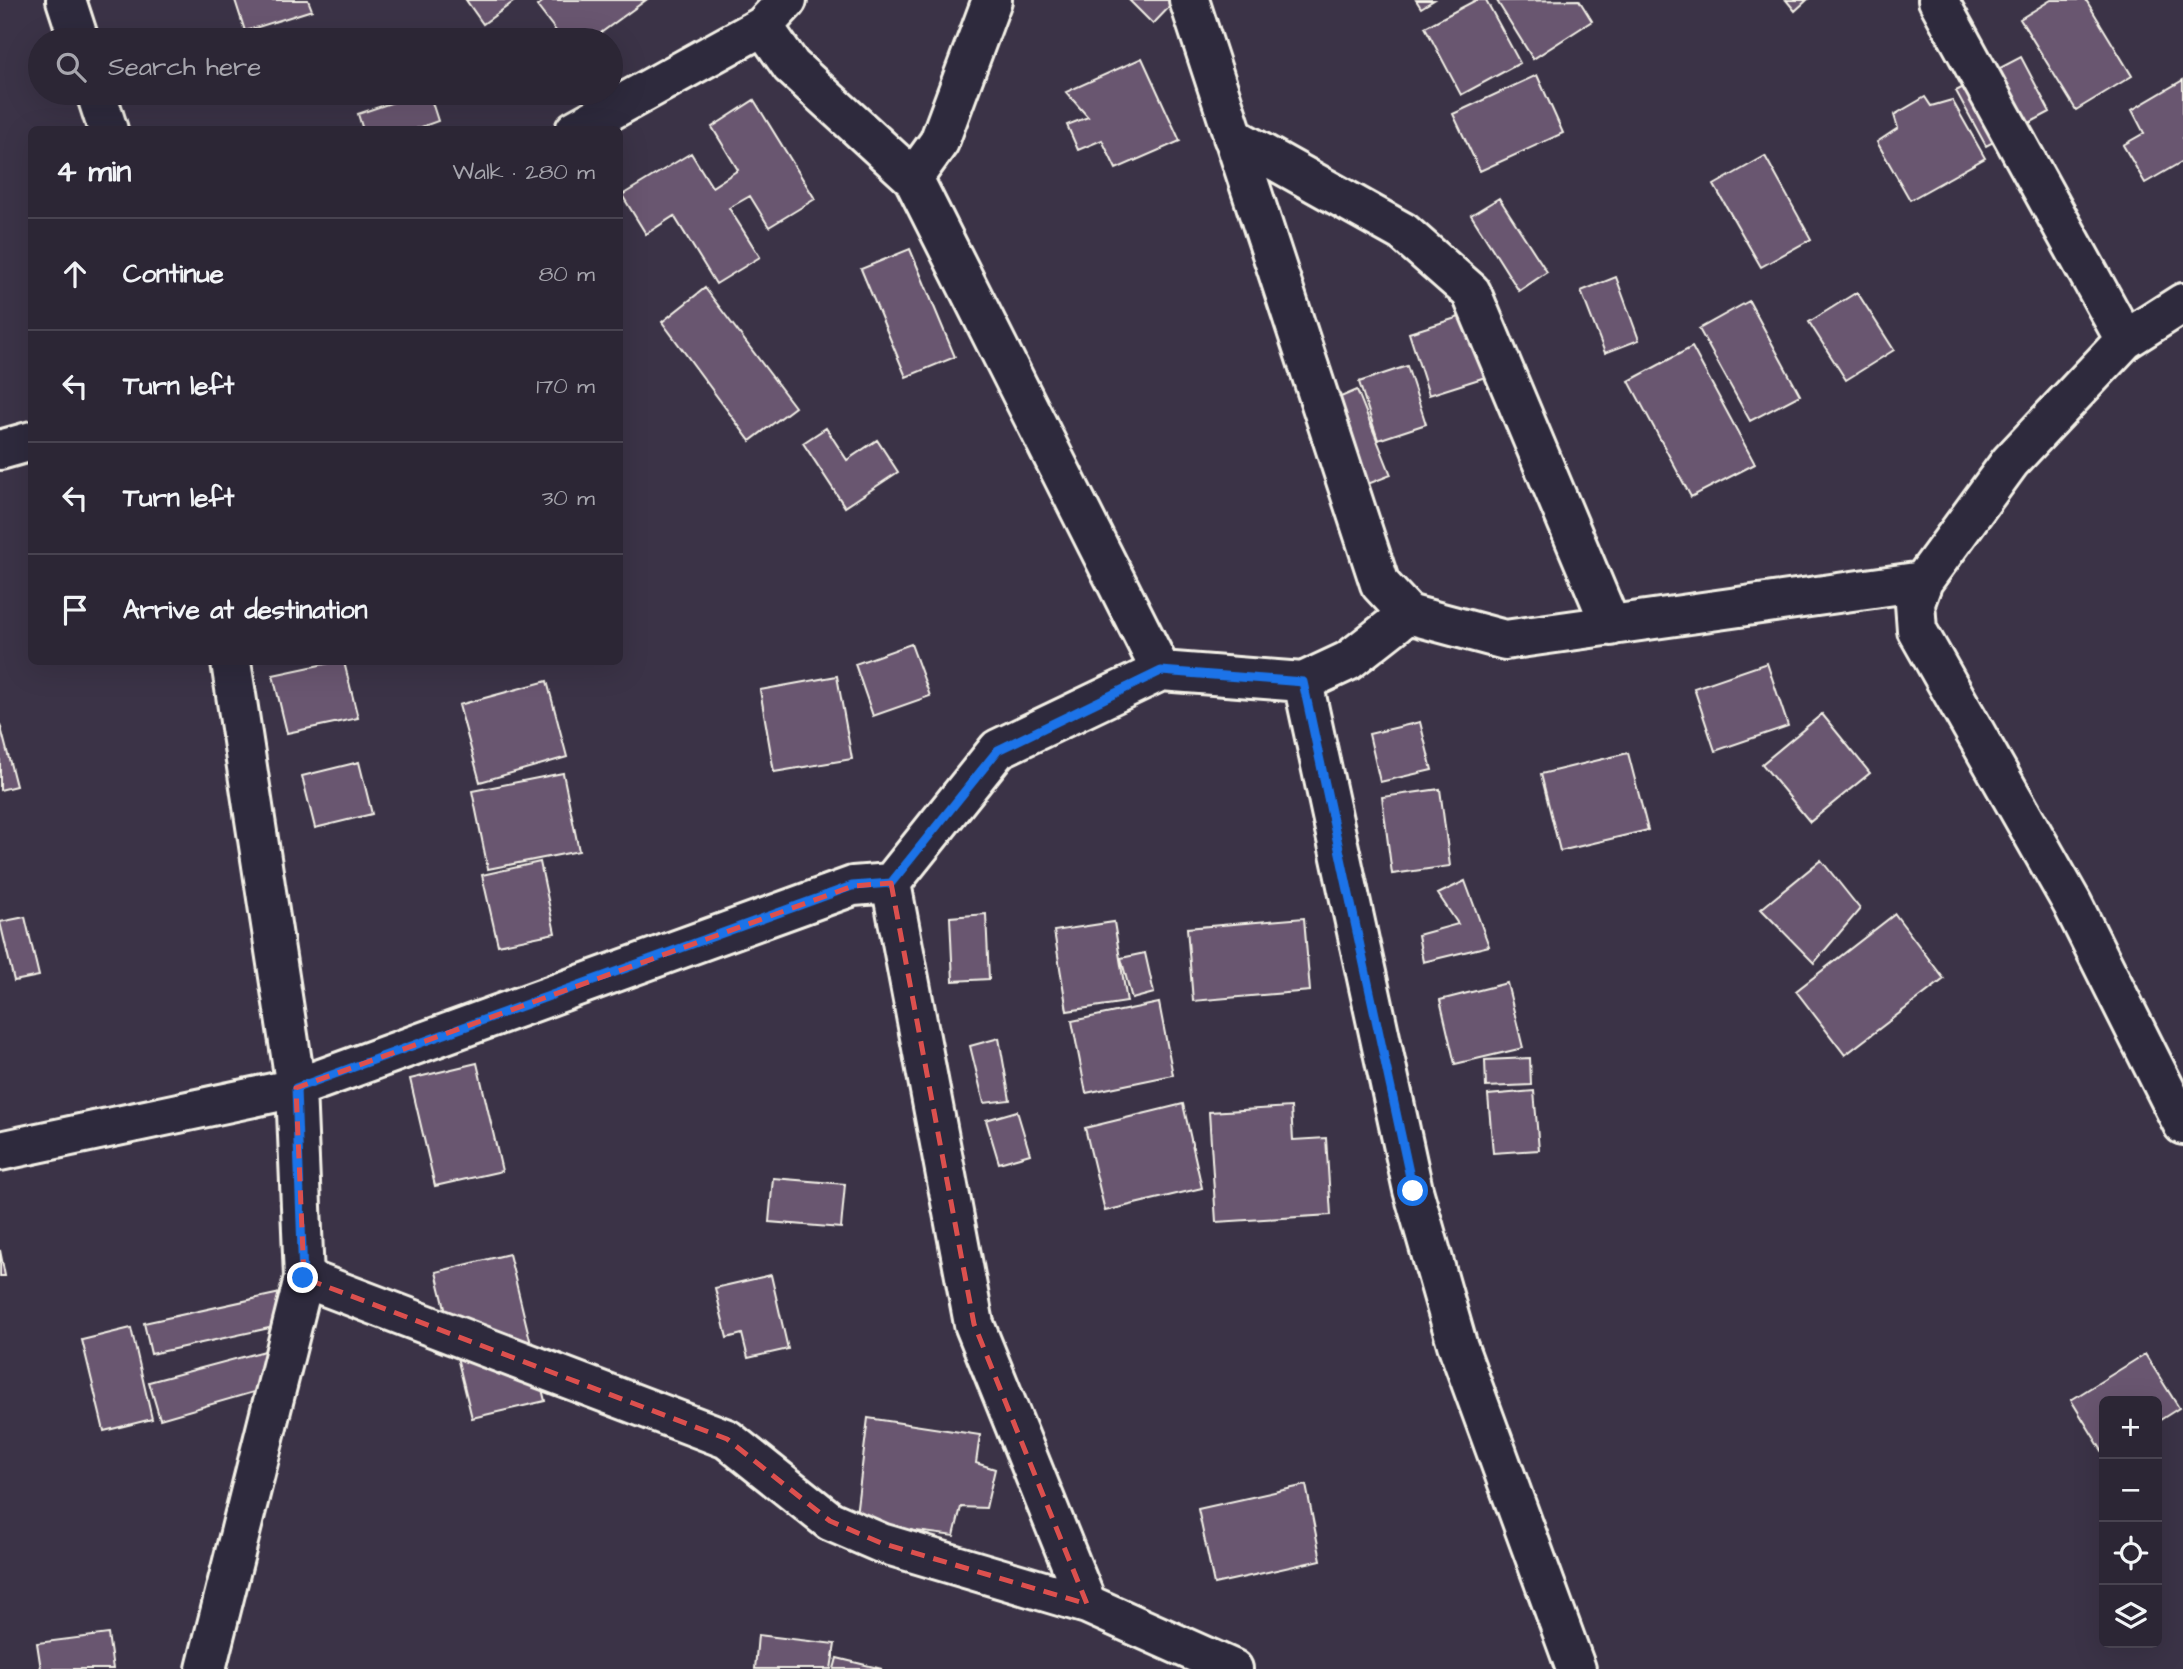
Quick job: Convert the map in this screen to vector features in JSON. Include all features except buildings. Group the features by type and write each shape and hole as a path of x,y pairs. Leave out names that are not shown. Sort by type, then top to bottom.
{"street":[{"path":"65,0 75,28"},
{"path":"914,178 939,142 992,0"},
{"path":"1189,0 1380,584 1408,614 1505,640 1923,581"},
{"path":"1938,0 2125,340"},
{"path":"623,102 775,13 791,66 914,178 1161,671"},
{"path":"100,105 107,126"},
{"path":"582,126 618,105"},
{"path":"1233,137 1403,232 1471,292 1611,626"},
{"path":"2183,303 2125,340 2010,462 1923,581 1915,603 1917,630 2072,903 2183,1125"},
{"path":"0,450 28,442"},
{"path":"0,1151 296,1088 852,886 891,883 998,750 1161,671 1303,682 1348,661 1408,614"},
{"path":"206,1669 303,1278 296,1088 231,665"},
{"path":"1303,682 1413,1191 1457,1344 1576,1669"},
{"path":"891,883 974,1324 1087,1604"},
{"path":"303,1278 727,1439 830,1521 881,1543 1087,1604 1233,1669"}],"highlighted area":[{"path":"891,883 974,1324 1087,1604 881,1543 830,1521 727,1439 304,1278 296,1088 853,886"}],"route":[{"path":"303,1278 296,1088 852,886 891,883 998,750 1161,671 1303,682 1413,1191"}]}
